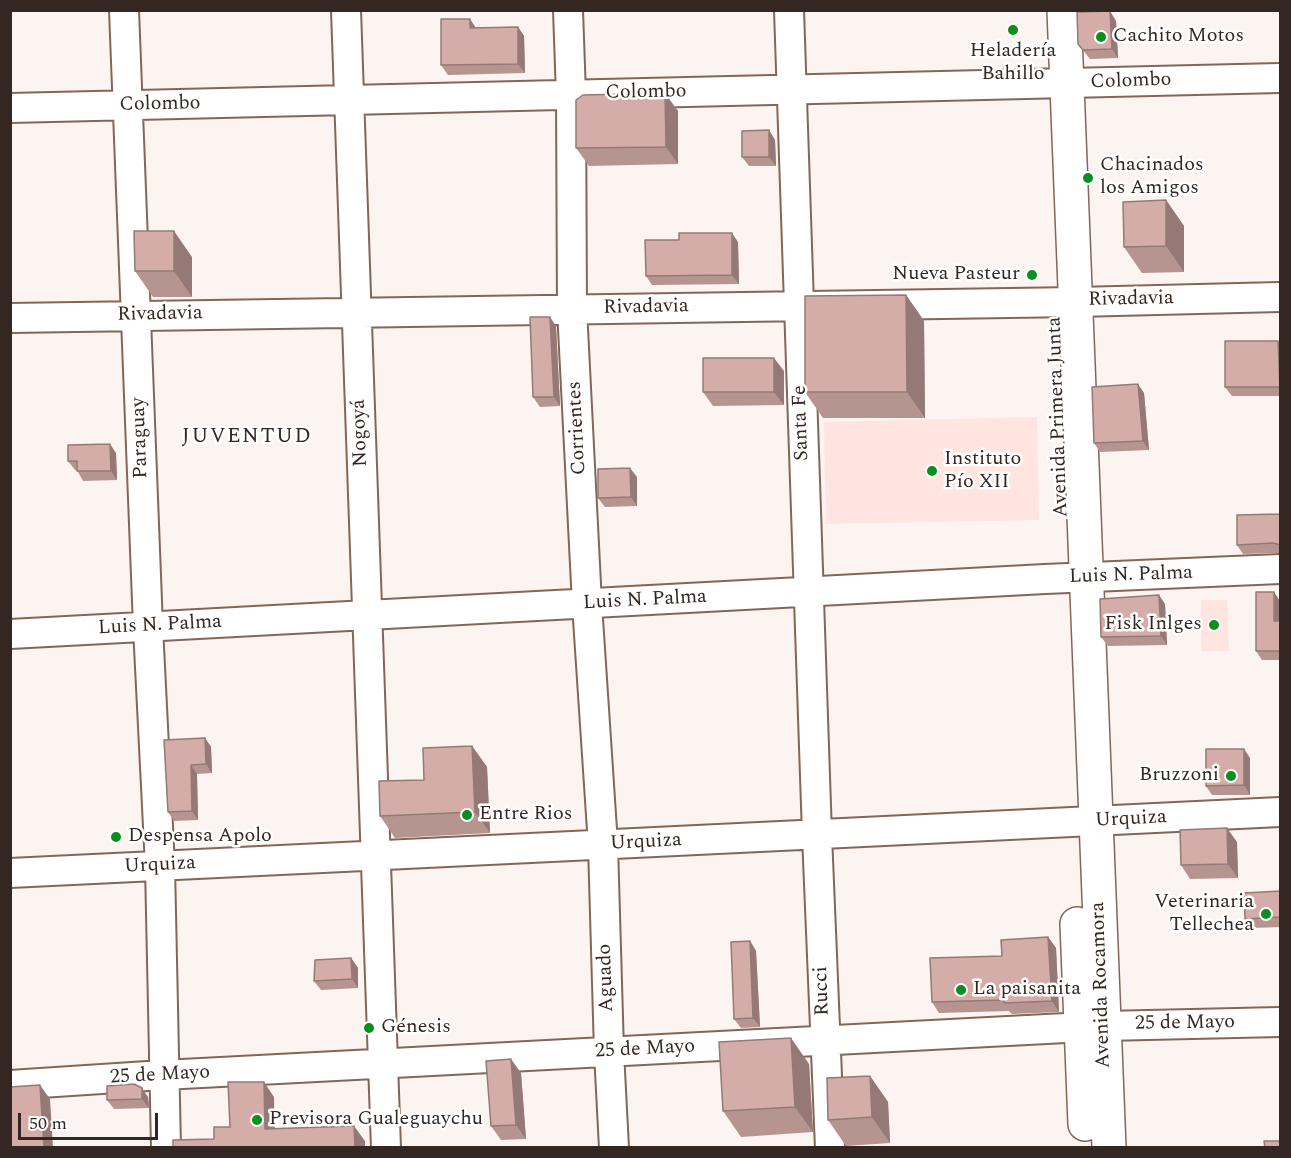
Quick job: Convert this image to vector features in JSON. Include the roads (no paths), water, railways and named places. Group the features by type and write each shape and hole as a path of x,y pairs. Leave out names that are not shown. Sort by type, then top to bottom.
{"main road":[{"name":"Avenida Primera Junta","path":"1044,10 1057,84"},
{"name":"Avenida Primera Junta","path":"1064,10 1057,84 1085,823"},
{"name":"Avenida Rocamora","path":"1085,823 1092,1026 1087,1148"},
{"name":"Avenida Rocamora","path":"1092,1026 1109,1148"}],"street":[{"name":"Paraguay","path":"124,10 148,627 160,866 166,1148"},
{"name":"Nogoyá","path":"346,10 386,1148"},
{"name":"Corrientes","path":"568,10 571,95 572,309 587,604 603,845"},
{"name":"Santa Fe","path":"789,10 816,835"},
{"name":"Colombo","path":"10,108 1281,78"},
{"name":"Rivadavia","path":"10,318 1281,297"},
{"name":"Luis N. Palma","path":"10,634 1281,569"},
{"name":"Urquiza","path":"10,873 1281,812"},
{"name":"Rucci","path":"816,835 830,1148"},
{"name":"Aguado","path":"603,845 614,1148"},
{"name":"25 de Mayo","path":"10,1085 1092,1026 1281,1022"}],"place":[{"name":"Heladería Bahillo","path":"1013,30"},
{"name":"Cachito Motos","path":"1101,37"},
{"name":"Chacinados los Amigos","path":"1088,178"},
{"name":"Nueva Pasteur","path":"1032,275"},
{"name":"Instituto Pío XII","path":"932,471"},
{"name":"Fisk Inlges","path":"1214,625"},
{"name":"Bruzzoni","path":"1231,776"},
{"name":"Entre Rios","path":"467,815"},
{"name":"Despensa Apolo","path":"116,837"},
{"name":"Veterinaria Tellechea","path":"1266,914"},
{"name":"La paisanita","path":"961,990"},
{"name":"Génesis","path":"369,1028"},
{"name":"Previsora Gualeguaychu","path":"257,1120"}],"district":[{"name":"JUVENTUD","path":"247,438"}]}
